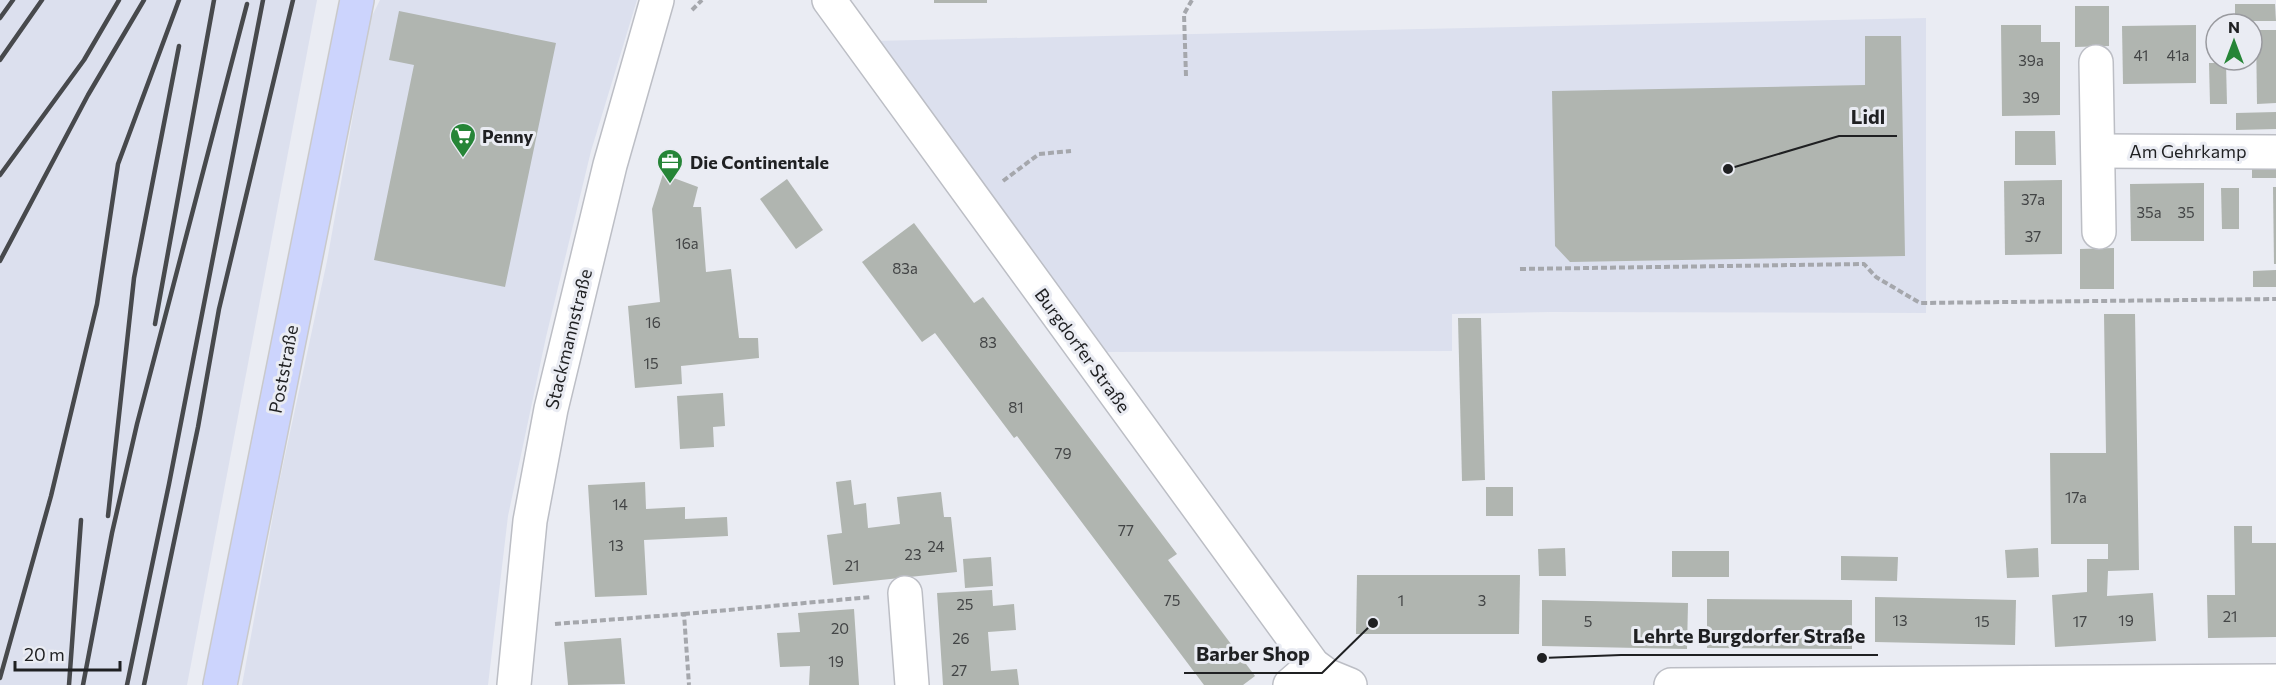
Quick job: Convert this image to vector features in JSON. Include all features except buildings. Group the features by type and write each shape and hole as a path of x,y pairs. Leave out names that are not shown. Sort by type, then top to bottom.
{"main road":[{"name":"Poststraße","path":"220,685 357,0"},
{"name":"Poststraße","path":"346,52 362,0"}],"street":[{"name":"Stackmannstraße","path":"514,685 530,521 550,409 610,165 657,0"},
{"name":"Burgdorfer Straße","path":"829,0 975,202 1302,675 1328,676 1350,685"},
{"path":"2096,62 2099,232"},
{"name":"Am Gehrkamp","path":"2099,151 2276,152"},
{"path":"905,593 912,685"},
{"path":"1671,685 2276,681"}],"path":[{"path":"1186,76 1184,14 1192,0"},
{"path":"975,202 1039,154 1071,152"},
{"path":"1521,269 1864,264 1876,277 1920,303 2276,299"},
{"path":"518,626 684,614 905,593"},
{"path":"684,614 689,685"}],"shaded area":[{"path":"0,0 317,0 187,685 0,685"},
{"path":"380,0 637,0 591,151 546,337 508,516 488,685 242,685 278,488 327,261 370,20"},
{"path":"1926,18 1926,313 1452,314 1452,351 1103,352 873,41"}],"railway":[{"path":"0,18 13,0"},
{"path":"0,60 42,0"},
{"path":"0,175 84,60 119,0"},
{"path":"0,261 88,95 144,0"},
{"path":"0,678 51,496 97,304 118,164 179,0"},
{"path":"155,324 214,0"},
{"path":"127,685 169,484 263,0"},
{"path":"144,685 198,427 219,309 293,0"},
{"path":"83,685 112,533 137,424 247,4"},
{"path":"108,516 134,278 179,46"},
{"path":"69,685 81,520"}],"place":[{"name":"Penny","path":"463,159"},
{"name":"Lidl","path":"1728,169"},
{"name":"Die Continentale","path":"670,185"},
{"name":"Barber Shop","path":"1373,623"},
{"name":"Lehrte Burgdorfer Straße","path":"1542,658"}]}
